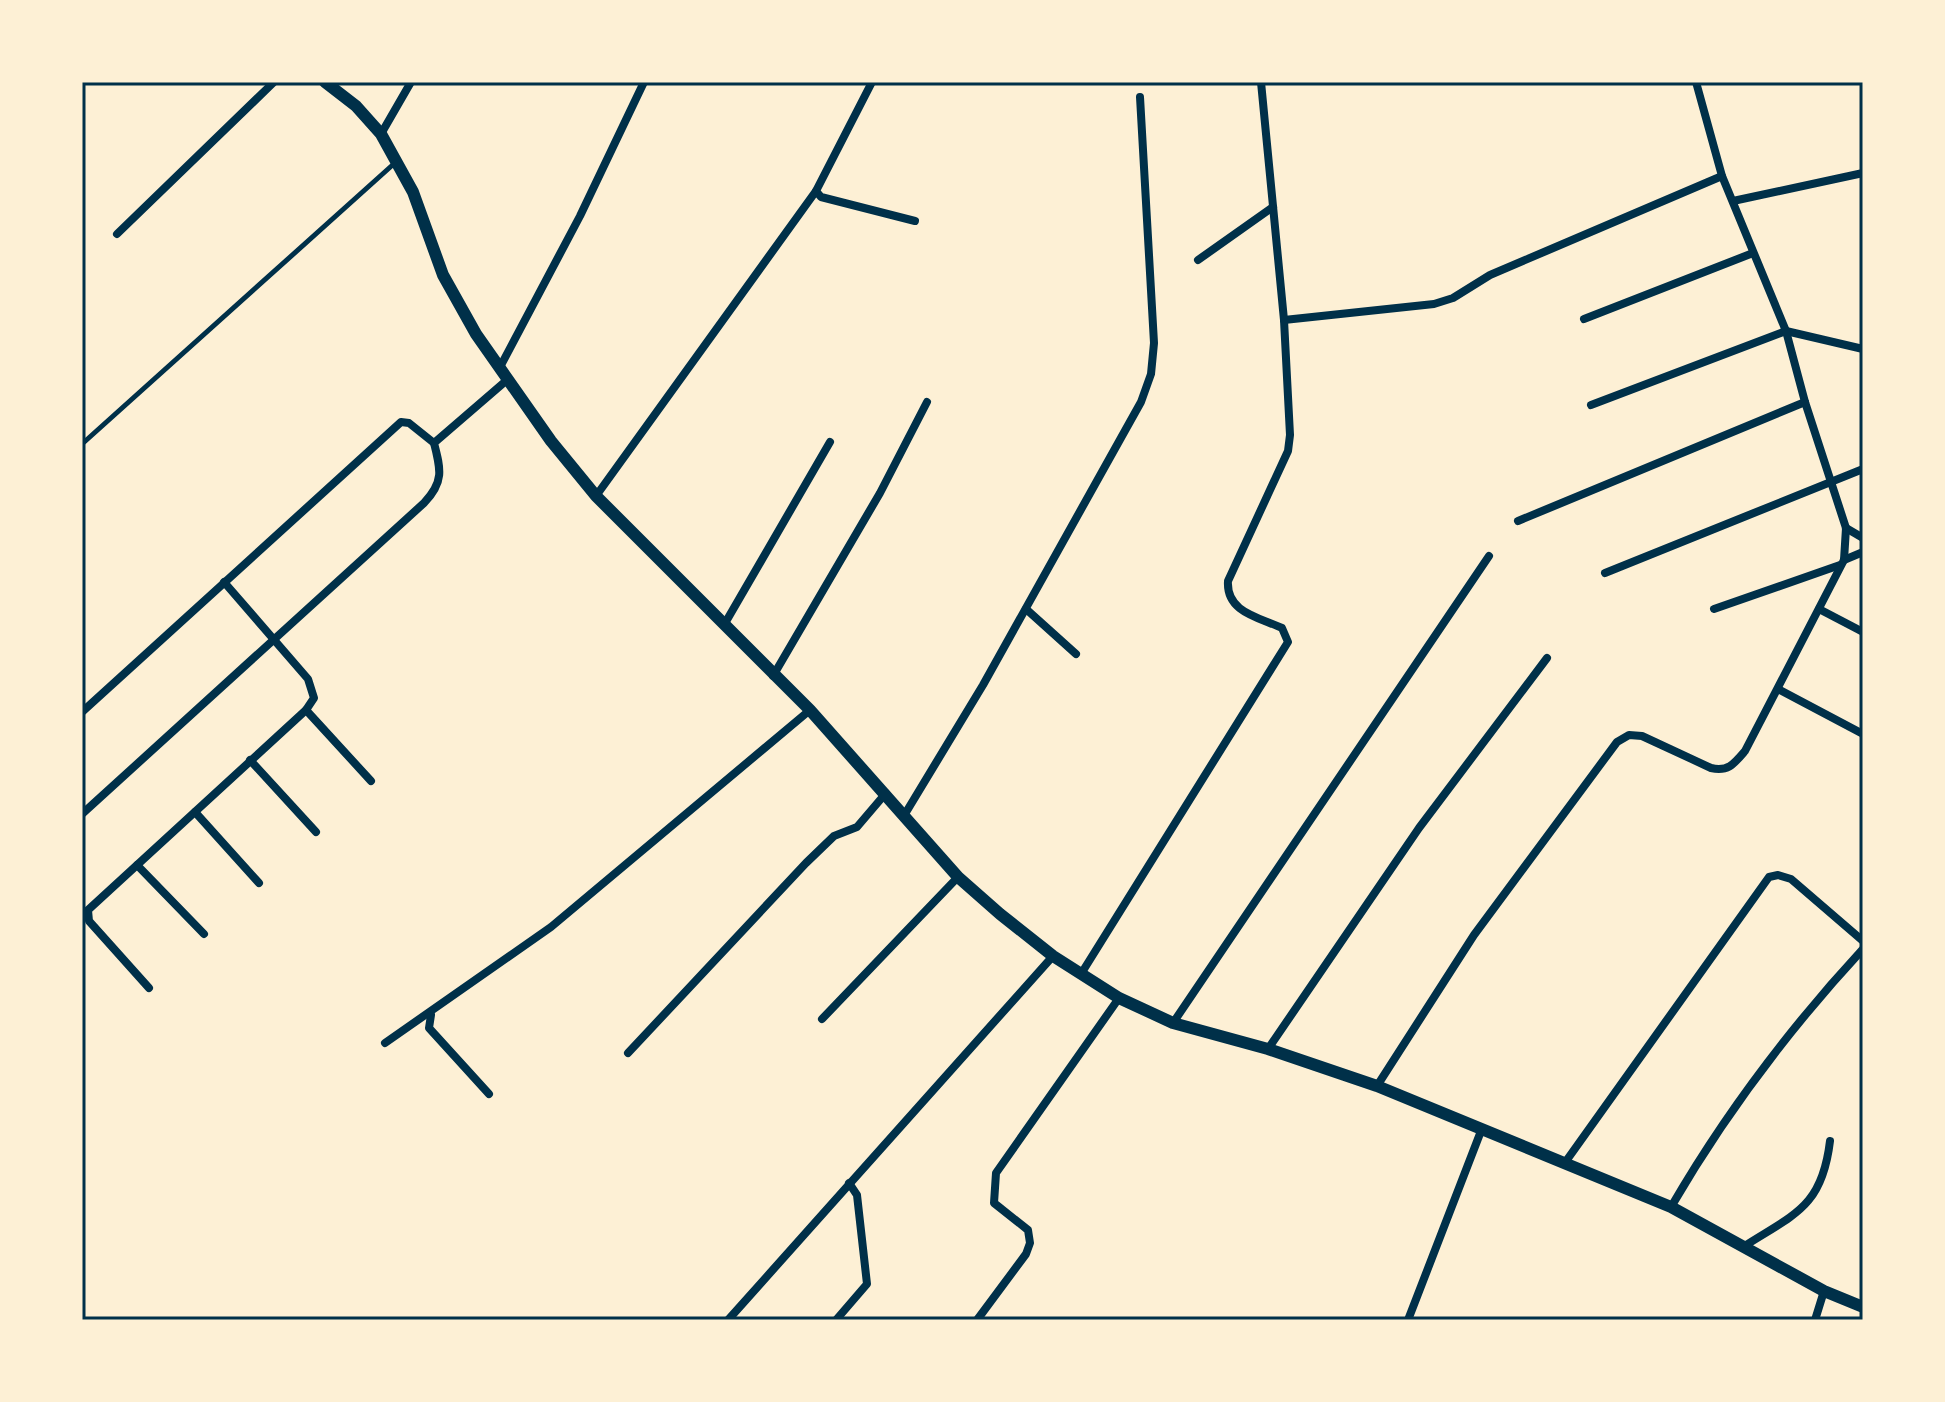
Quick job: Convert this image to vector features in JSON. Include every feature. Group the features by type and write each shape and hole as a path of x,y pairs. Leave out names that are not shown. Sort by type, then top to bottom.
{"street":[{"path":"117,234 274,82"},
{"path":"325,82 356,106 381,134 413,192 443,275 503,375 596,496 810,710 958,877 1053,956 1119,998 1173,1023 1268,1049 1377,1086 1671,1207 1824,1291 1863,1307"},
{"path":"381,134 411,82"},
{"path":"434,443 503,375 644,82"},
{"path":"596,496 816,191 872,82"},
{"path":"1081,974 1288,642 1282,628 1234,606 1227,593 1228,581 1288,451 1284,320 1261,82"},
{"path":"1377,1086 1474,935 1617,742 1629,735 1642,736 1722,770 1734,765 1745,751 1778,689 1842,562 1846,528 1805,402 1786,331 1722,176 1696,82"},
{"path":"905,814 1026,609 1141,402 1151,374 1154,343 1140,97"},
{"path":"1733,201 1863,173"},
{"path":"1284,320 1434,304 1453,298 1490,275 1722,176"},
{"path":"816,191 821,197 915,221"},
{"path":"1198,260 1273,207"},
{"path":"1584,319 1753,253"},
{"path":"1591,405 1786,331 1863,349"},
{"path":"773,676 880,493 927,402"},
{"path":"1518,521 1805,402"},
{"path":"82,712 401,422 409,423 434,443 441,475 437,490 82,814"},
{"path":"724,625 830,442"},
{"path":"1605,573 1863,469"},
{"path":"1846,528 1863,538"},
{"path":"1714,609 1863,552"},
{"path":"1173,1023 1489,556"},
{"path":"149,988 87,916 88,910 306,710 314,698 311,686 224,582"},
{"path":"1026,609 1076,654"},
{"path":"1819,609 1863,632"},
{"path":"1268,1049 1358,914 1547,658"},
{"path":"1778,689 1863,734"},
{"path":"306,710 371,781"},
{"path":"385,1043 551,927 810,710"},
{"path":"250,760 316,832"},
{"path":"628,1053 806,863 834,836 857,827 886,793"},
{"path":"195,812 259,883"},
{"path":"137,865 204,934"},
{"path":"1564,1164 1769,877 1778,875 1791,879 1863,941"},
{"path":"822,1019 958,877"},
{"path":"1671,1207 1754,1081 1814,1001 1863,949"},
{"path":"728,1320 1053,956"},
{"path":"977,1320 1026,1254 1030,1243 1028,1230 994,1203 996,1173 1119,998"},
{"path":"432,1013 429,1028 489,1094"},
{"path":"1408,1320 1481,1131"},
{"path":"1743,1247 1810,1201 1826,1174 1830,1141"},
{"path":"836,1320 867,1284 857,1195 849,1183"},
{"path":"1815,1320 1824,1291"}],"lane":[{"path":"82,444 397,161"}]}
